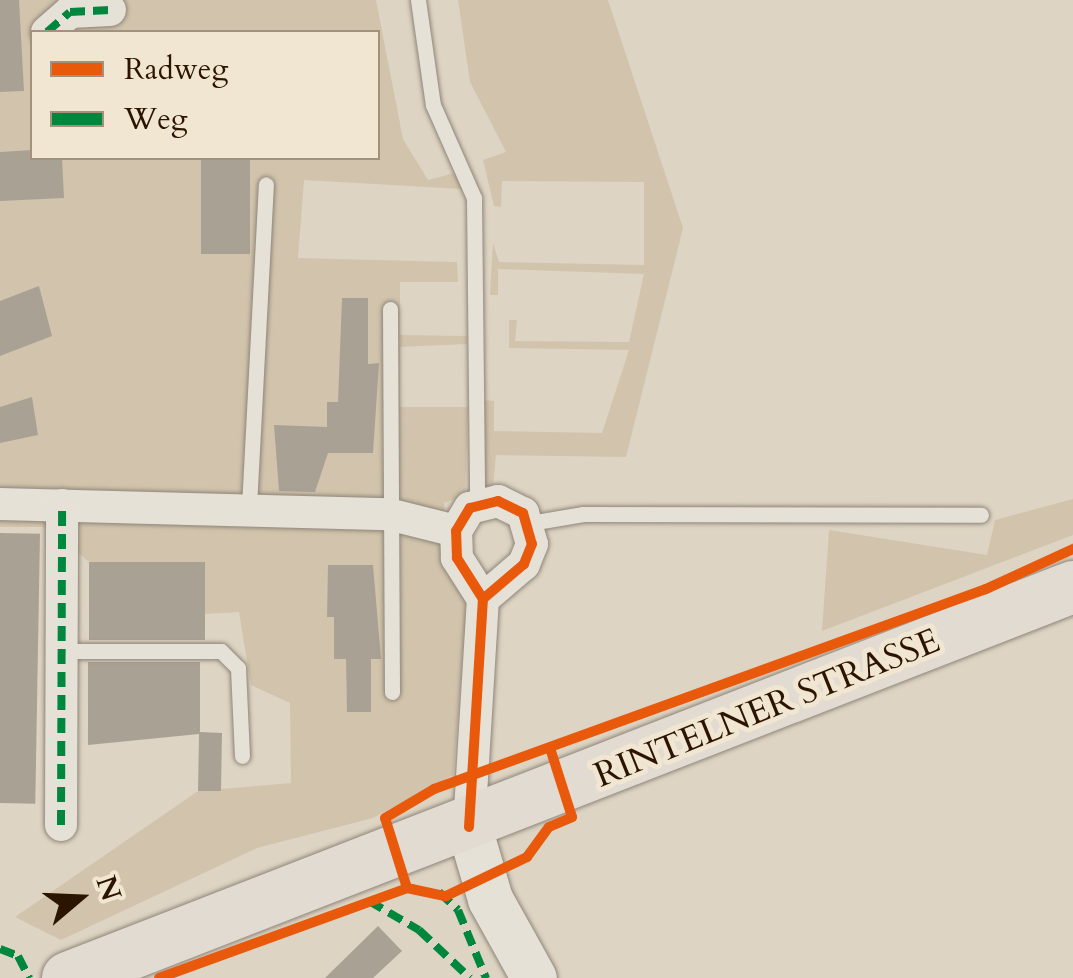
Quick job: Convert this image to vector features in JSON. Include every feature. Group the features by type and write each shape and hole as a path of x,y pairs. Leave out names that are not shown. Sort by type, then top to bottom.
{"main road":[{"name":"RINTELNER STRASSE","path":"68,978 469,827 1073,587"},
{"path":"469,827 490,899 534,978"}],"street":[{"path":"49,30 70,12 111,14"},
{"path":"456,531 488,503 530,523 524,564 483,599"},
{"path":"0,504 249,507 388,514 456,531"},
{"path":"60,824 62,505"},
{"path":"456,531 457,558 483,599 469,827"}],"lane":[{"path":"418,0 433,105 474,198 488,503"},
{"path":"249,507 266,184"},
{"path":"390,309 388,514 392,692"},
{"path":"530,523 583,514 981,515"},
{"path":"61,651 221,651 238,668 242,756"}],"shaded area":[{"path":"0,0 376,0 403,139 428,180 455,173 462,189 304,180 298,258 457,262 458,282 400,282 400,335 467,336 467,344 400,347 400,407 468,407 465,495 444,503 447,552 468,597 453,775 373,818 257,848 61,940 15,917 198,791 291,783 290,703 251,685 239,612 204,614 205,563 89,562 48,527 0,527"},
{"path":"458,0 608,0 683,228 626,457 496,455 493,486 483,486 482,400 494,401 494,431 602,433 629,350 509,348 509,320 517,320 515,341 629,342 644,274 498,269 498,295 490,295 493,243 499,262 644,265 644,182 502,181 501,207 494,206 483,160 506,152 470,82"},
{"path":"1073,499 1073,535 822,631 829,530 987,555 995,520"}],"building":[{"path":"0,0 19,0 24,91 0,92"},
{"path":"30,150 30,160 62,160 64,198 0,201 0,152"},
{"path":"201,160 250,160 250,254 201,254"},
{"path":"39,286 52,336 0,356 0,301"},
{"path":"342,298 368,298 368,364 379,363 373,453 328,453 315,492 279,491 274,425 327,427 327,402 338,402"},
{"path":"32,397 38,435 0,443 0,407"},
{"path":"0,533 40,534 35,804 0,803"},
{"path":"89,562 205,562 205,640 89,640"},
{"path":"328,565 373,565 381,659 371,659 371,712 347,712 346,659 334,659 334,617 327,617"},
{"path":"88,662 200,662 200,732 222,733 221,791 198,791 199,734 88,745"},
{"path":"378,926 402,951 373,978 325,978"}],"marked path":[{"path":"49,30 70,12 110,10"},
{"path":"61,825 62,505"},
{"path":"439,892 458,910 486,978"},
{"path":"369,901 419,930 470,978"},
{"path":"0,949 18,956 29,978"}],"cycle path":[{"path":"469,827 483,599 457,558 456,531 470,508 498,501 523,513 532,544 524,564 483,599"},
{"path":"407,888 385,818 434,789 986,589 1073,549"},
{"path":"159,978 407,888 446,896 527,857 549,827 572,817 551,751"}]}
